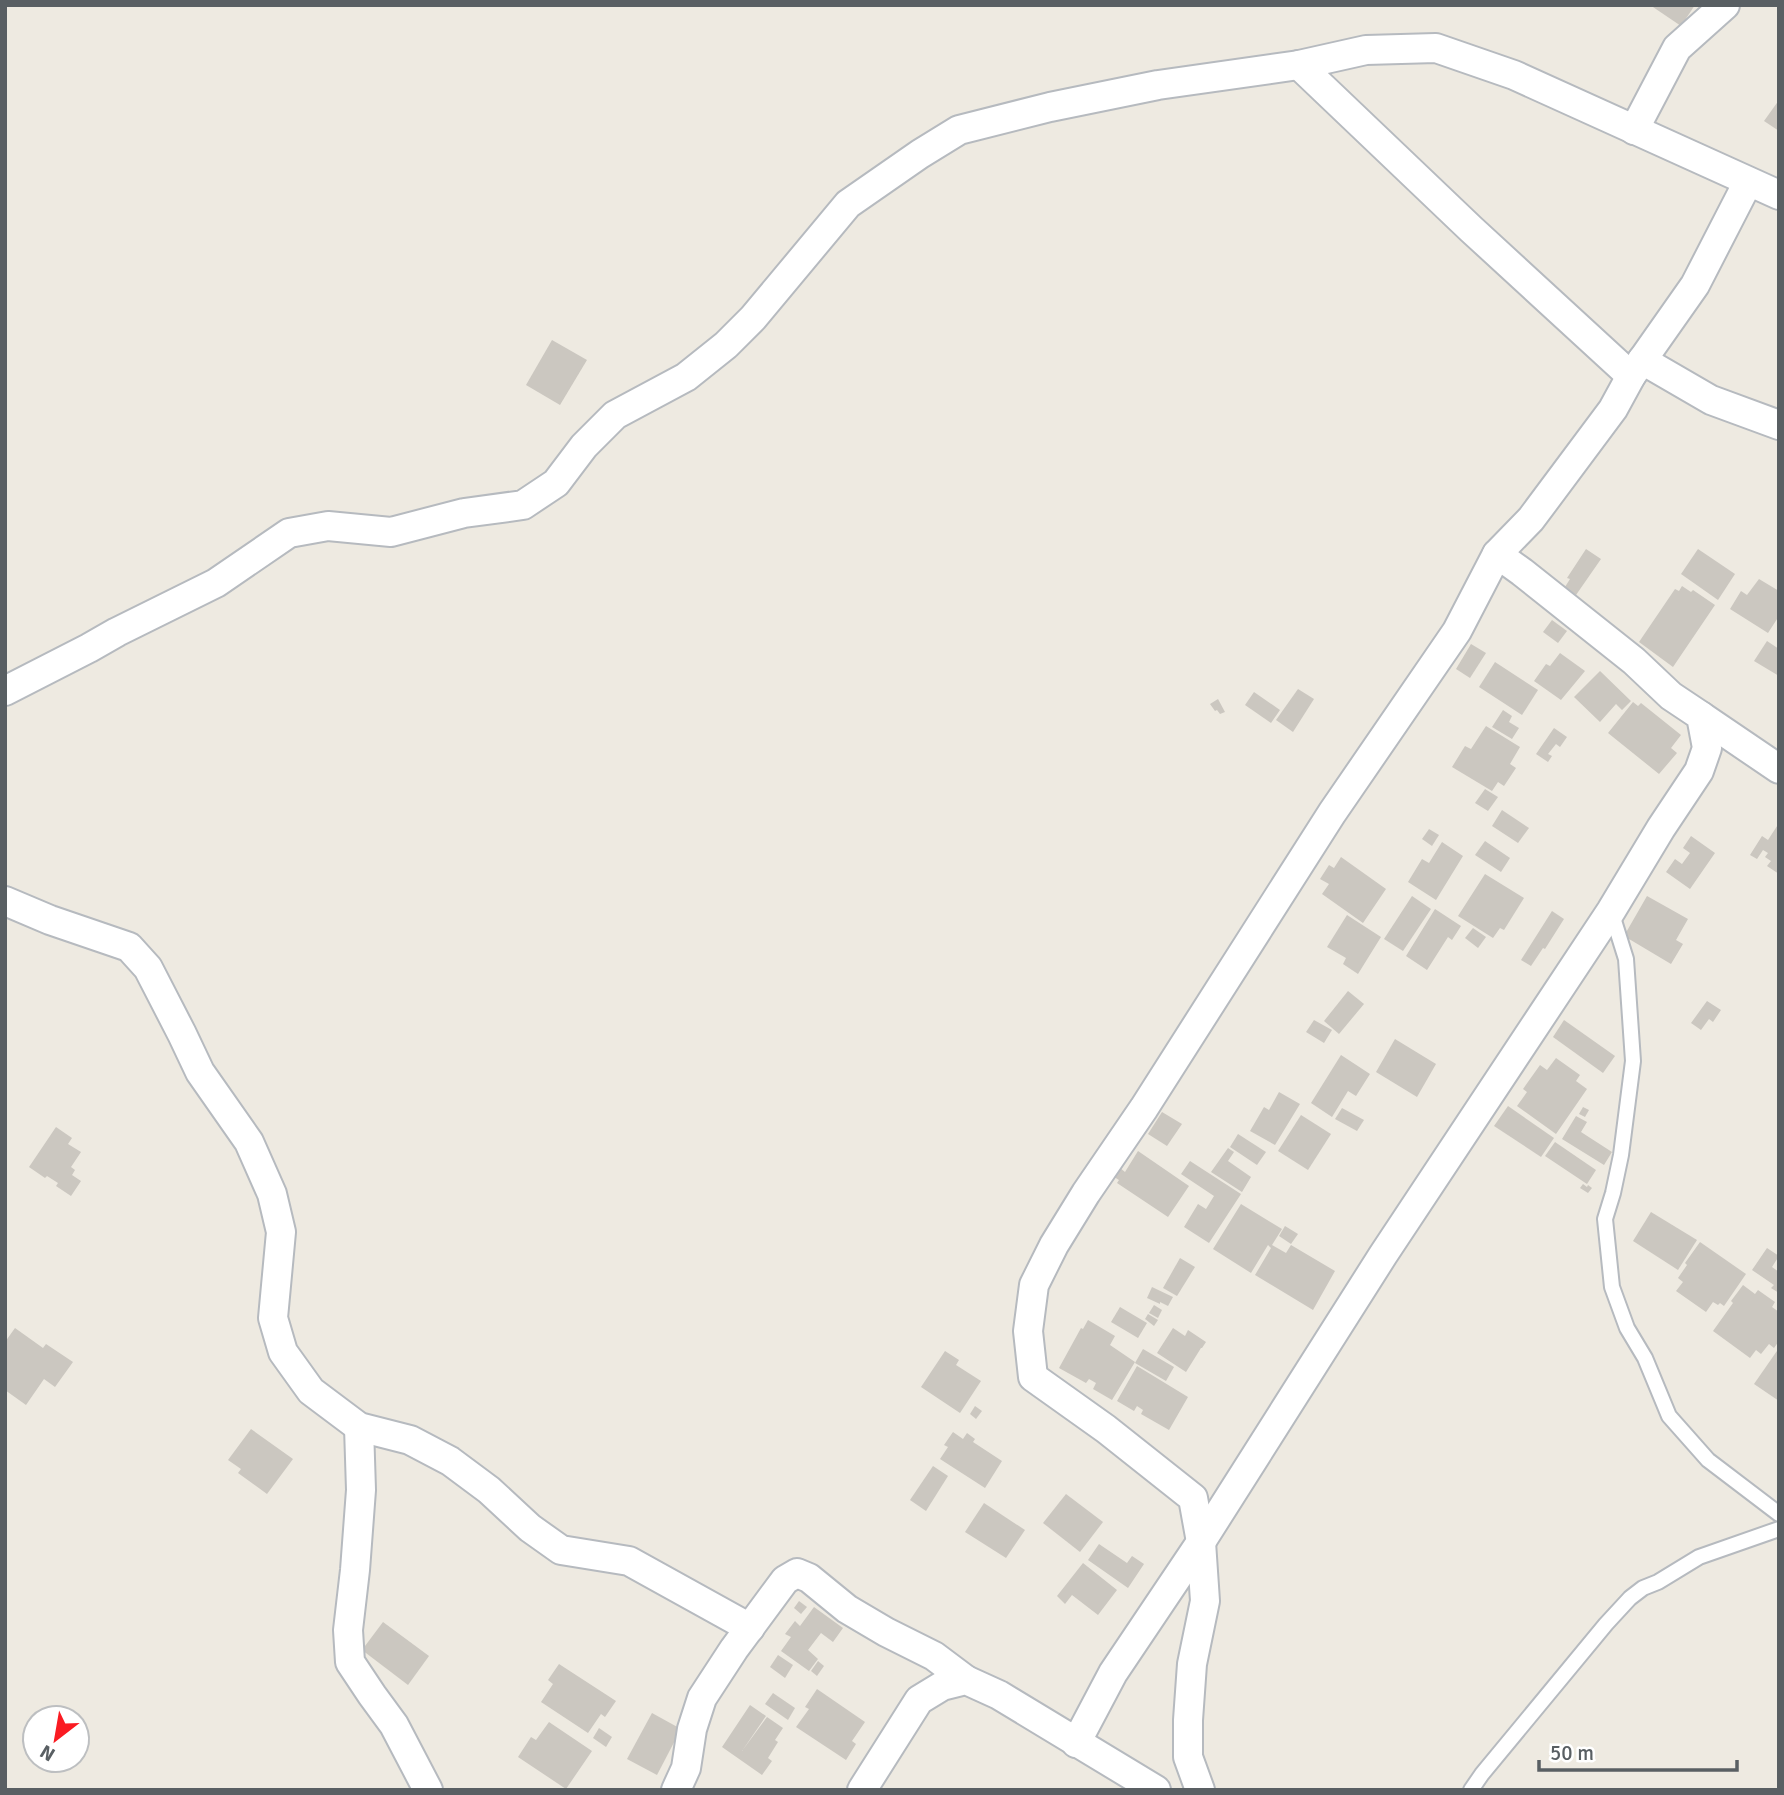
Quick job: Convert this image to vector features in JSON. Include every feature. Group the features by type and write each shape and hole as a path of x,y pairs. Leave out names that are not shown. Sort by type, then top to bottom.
{"street":[{"path":"1634,130 1677,48 1725,5"},
{"path":"5,691 216,583 289,533 328,526 391,532 464,513 523,505 556,482 584,446 615,415 686,377 726,345 753,318 848,204 920,153 959,130 1050,107 1158,85 1299,65 1366,50 1436,48 1514,75 1779,195"},
{"path":"1299,65 1471,229 1637,368 1711,400 1779,425"},
{"path":"1200,1790 1188,1756 1192,1664 1205,1601 1201,1542 1193,1498 1106,1429 1033,1377 1028,1331 1034,1286 1054,1245 1086,1193 1144,1108 1332,813 1457,631 1497,554 1531,519 1612,409 1695,285 1748,182"},
{"path":"1497,554 1634,661 1671,696 1779,769"},
{"path":"1076,1743 1113,1673 1201,1542 1383,1255 1611,911 1699,771 1707,748 1701,716"},
{"path":"5,901 50,920 129,947 148,968 200,1072 249,1142 272,1194 281,1232 273,1318 283,1352 311,1391 359,1427 410,1440 450,1461 489,1490 530,1528 561,1549 629,1561 750,1628"},
{"path":"359,1427 361,1490 348,1630 350,1662 394,1725 428,1790"},
{"path":"676,1790 686,1768 692,1730 702,1698 785,1580 797,1573 809,1578 847,1609 934,1656 966,1680 999,1695 1156,1790"},
{"path":"862,1790 919,1700 942,1686 966,1680"}],"lane":[{"path":"1611,911 1626,959 1633,1061 1622,1155 1605,1219 1612,1287 1669,1416 1707,1460 1779,1514"},
{"path":"1471,1790 1630,1598 1699,1557 1779,1529"}],"building":[{"path":"1650,5 1695,5 1681,26"},
{"path":"1779,100 1779,131 1764,121"},
{"path":"552,340 587,360 560,405 526,385"},
{"path":"1586,549 1601,559 1576,595 1565,587 1570,579 1567,578"},
{"path":"1698,549 1735,574 1718,600 1681,574"},
{"path":"1759,579 1779,591 1779,616 1768,633 1730,609 1741,591 1747,595"},
{"path":"1682,586 1715,605 1673,667 1639,642 1675,589 1679,591"},
{"path":"1552,620 1567,631 1558,643 1543,632"},
{"path":"1767,641 1779,649 1779,676 1754,661"},
{"path":"1471,644 1486,653 1470,678 1456,669"},
{"path":"1560,653 1585,671 1561,700 1534,681 1546,664 1550,666"},
{"path":"1495,662 1538,690 1522,715 1479,687"},
{"path":"1600,671 1631,701 1622,710 1616,704 1600,722 1574,697"},
{"path":"1298,689 1314,699 1293,732 1276,720"},
{"path":"1254,692 1280,710 1271,723 1245,705"},
{"path":"1218,699 1225,712 1220,714 1210,704"},
{"path":"1633,702 1638,706 1641,703 1681,735 1671,748 1677,753 1659,774 1608,733"},
{"path":"1503,710 1512,716 1509,722 1519,728 1512,739 1492,727"},
{"path":"1486,726 1520,747 1510,764 1516,768 1504,786 1498,782 1492,791 1452,767 1465,746 1471,749"},
{"path":"1554,728 1567,737 1560,747 1556,744 1548,754 1552,756 1548,762 1536,754"},
{"path":"1485,789 1498,797 1488,811 1475,803"},
{"path":"1502,810 1529,828 1518,843 1492,826"},
{"path":"1779,823 1779,874 1767,866 1771,861 1765,857 1768,853 1763,850 1757,859 1750,855 1762,836 1768,840"},
{"path":"1429,829 1439,835 1432,846 1422,839"},
{"path":"1691,836 1715,853 1690,889 1666,872 1675,859 1682,864 1690,853 1683,848"},
{"path":"1485,841 1510,858 1501,872 1475,855"},
{"path":"1442,842 1463,856 1436,900 1408,882 1422,859 1429,863"},
{"path":"1341,857 1386,889 1363,923 1322,894 1329,884 1320,879 1329,865 1334,868"},
{"path":"1485,874 1524,898 1504,930 1500,928 1493,938 1458,916"},
{"path":"1412,896 1431,909 1403,951 1384,939"},
{"path":"1647,896 1688,919 1676,940 1683,944 1671,964 1624,936"},
{"path":"1435,909 1461,926 1452,940 1448,937 1427,970 1406,956"},
{"path":"1552,911 1564,919 1531,966 1521,960"},
{"path":"1347,915 1381,937 1358,974 1343,964 1346,958 1327,947"},
{"path":"1473,928 1486,937 1478,948 1465,938"},
{"path":"1348,991 1364,1004 1339,1034 1324,1021"},
{"path":"1707,1001 1721,1010 1713,1022 1709,1019 1701,1030 1691,1023"},
{"path":"1314,1020 1332,1030 1324,1043 1306,1032"},
{"path":"1564,1020 1615,1056 1603,1073 1553,1037"},
{"path":"1395,1039 1436,1064 1417,1097 1376,1072"},
{"path":"1341,1055 1370,1074 1356,1096 1348,1091 1332,1117 1311,1103"},
{"path":"1556,1058 1580,1075 1576,1081 1587,1089 1556,1134 1517,1106 1527,1092 1523,1089 1540,1065 1547,1070"},
{"path":"1279,1092 1300,1104 1275,1145 1250,1131 1264,1107 1269,1110"},
{"path":"1508,1106 1554,1138 1541,1157 1494,1126"},
{"path":"1583,1107 1589,1110 1585,1117 1579,1114"},
{"path":"1342,1108 1364,1120 1357,1131 1335,1119"},
{"path":"1162,1112 1182,1124 1167,1146 1148,1134"},
{"path":"1301,1115 1331,1134 1308,1170 1278,1151"},
{"path":"1576,1116 1587,1122 1581,1132 1612,1152 1604,1165 1562,1139"},
{"path":"56,1127 72,1138 68,1144 81,1152 71,1167 75,1170 72,1175 81,1181 71,1196 56,1186 58,1183 29,1167"},
{"path":"1238,1134 1266,1152 1257,1165 1230,1147"},
{"path":"1555,1142 1596,1170 1587,1184 1545,1156"},
{"path":"1228,1148 1234,1152 1228,1161 1251,1177 1242,1192 1211,1172"},
{"path":"1138,1151 1189,1186 1168,1217 1117,1183 1119,1180 1114,1177 1120,1168 1125,1172"},
{"path":"1190,1161 1241,1194 1209,1243 1184,1227 1198,1204 1206,1209 1214,1196 1181,1174"},
{"path":"1583,1184 1592,1188 1588,1193 1580,1188"},
{"path":"1241,1204 1282,1229 1272,1245 1286,1253 1291,1245 1335,1271 1313,1310 1255,1275 1271,1248 1268,1245 1251,1273 1213,1249"},
{"path":"1651,1212 1697,1240 1678,1270 1633,1241"},
{"path":"1285,1226 1298,1234 1291,1244 1279,1236"},
{"path":"1700,1242 1746,1274 1724,1306 1713,1302 1706,1312 1676,1291 1683,1282 1678,1278 1687,1265 1685,1263"},
{"path":"1767,1248 1779,1256 1772,1267 1779,1272 1779,1293 1771,1288 1774,1285 1752,1270"},
{"path":"1180,1258 1195,1267 1177,1296 1163,1288"},
{"path":"1743,1285 1755,1294 1758,1290 1775,1302 1772,1307 1779,1312 1779,1341 1774,1348 1769,1344 1761,1354 1756,1350 1750,1358 1713,1331"},
{"path":"1152,1287 1173,1297 1168,1306 1147,1298"},
{"path":"1154,1305 1162,1310 1158,1318 1149,1313"},
{"path":"1120,1307 1147,1323 1138,1338 1111,1322"},
{"path":"1148,1314 1158,1320 1154,1326 1145,1319"},
{"path":"1088,1320 1115,1336 1110,1345 1135,1362 1112,1400 1093,1389 1096,1383 1089,1379 1086,1383 1059,1368"},
{"path":"15,1328 43,1348 46,1344 73,1362 55,1387 44,1379 26,1405 5,1390 5,1342"},
{"path":"1173,1328 1185,1336 1188,1330 1206,1342 1186,1372 1157,1353"},
{"path":"1779,1348 1779,1401 1754,1384"},
{"path":"1143,1349 1174,1367 1166,1381 1135,1363"},
{"path":"945,1351 959,1360 956,1365 981,1381 960,1413 921,1387"},
{"path":"1137,1366 1188,1397 1169,1430 1141,1414 1143,1410 1137,1406 1134,1411 1117,1401"},
{"path":"975,1406 982,1411 976,1419 970,1414"},
{"path":"251,1429 293,1459 267,1494 238,1473 241,1469 228,1460"},
{"path":"953,1432 963,1439 967,1433 975,1439 973,1442 1002,1461 985,1488 940,1459 948,1447 944,1445"},
{"path":"933,1466 948,1476 926,1511 910,1500"},
{"path":"1066,1494 1103,1522 1080,1552 1043,1523"},
{"path":"984,1503 1025,1530 1006,1558 965,1532"},
{"path":"1099,1544 1127,1563 1132,1556 1144,1564 1128,1588 1088,1560"},
{"path":"1083,1563 1117,1590 1098,1615 1072,1595 1065,1604 1057,1596"},
{"path":"799,1601 807,1607 801,1614 794,1608"},
{"path":"814,1607 843,1628 833,1642 821,1633 808,1650 818,1659 809,1671 781,1651 791,1637 785,1634 795,1621 800,1626"},
{"path":"383,1622 429,1656 408,1685 362,1650"},
{"path":"778,1655 793,1665 785,1678 770,1667"},
{"path":"818,1661 824,1666 817,1676 811,1671"},
{"path":"559,1664 616,1701 605,1717 601,1714 588,1733 541,1702 553,1684 548,1680"},
{"path":"817,1689 865,1722 852,1741 856,1744 846,1760 796,1727 809,1709 805,1707"},
{"path":"773,1693 795,1708 788,1720 765,1704"},
{"path":"750,1705 766,1716 742,1751 767,1717 783,1728 768,1758 772,1761 762,1775 722,1747"},
{"path":"652,1713 681,1729 657,1775 627,1759"},
{"path":"549,1722 592,1751 566,1789 518,1757 531,1737 536,1740"},
{"path":"599,1728 612,1737 606,1747 593,1738"}]}
